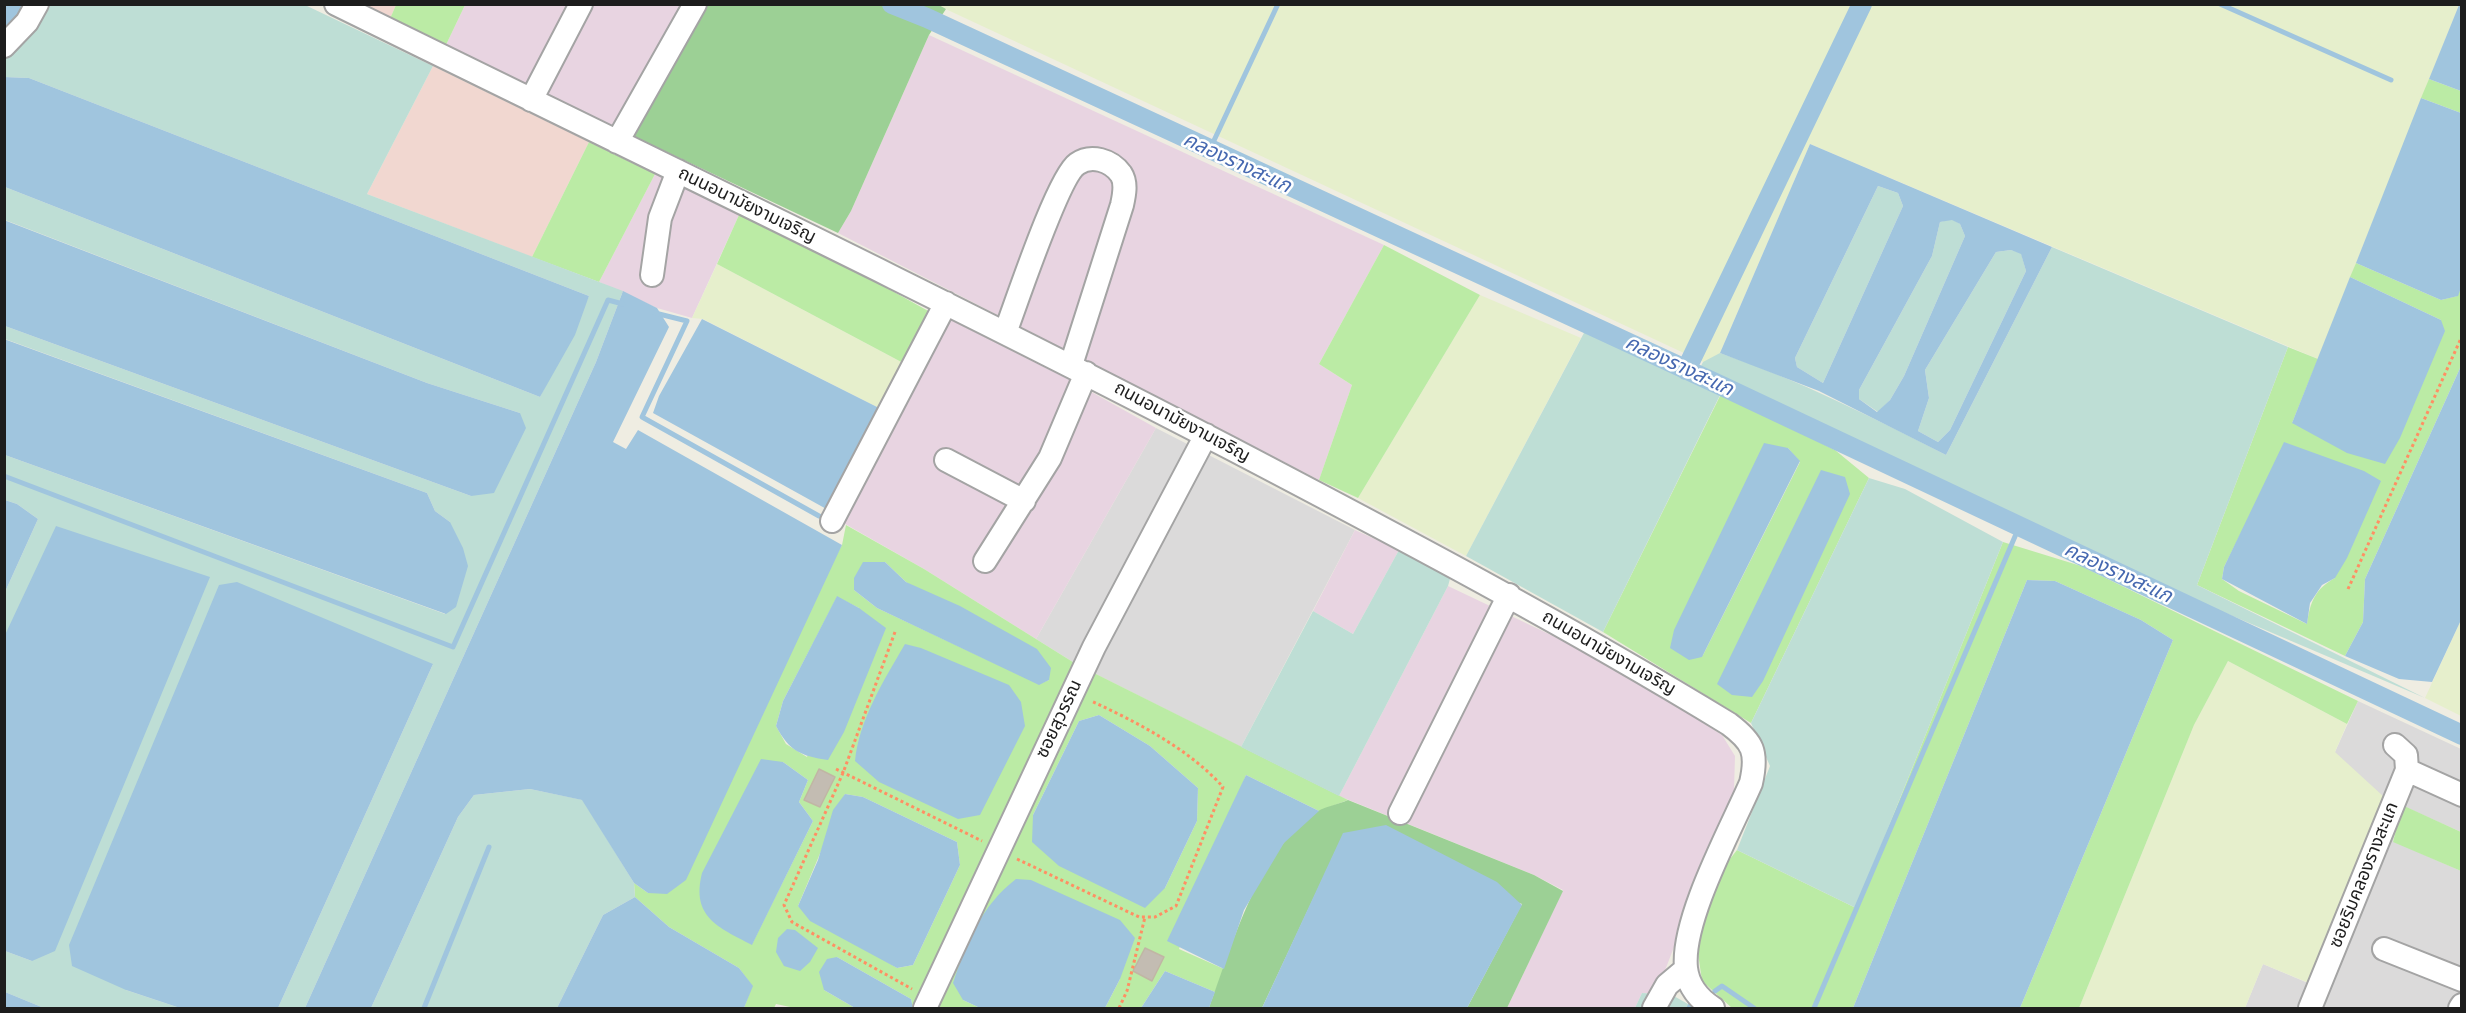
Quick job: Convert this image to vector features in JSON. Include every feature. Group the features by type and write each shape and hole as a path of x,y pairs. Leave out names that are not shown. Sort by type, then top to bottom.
{"street":[{"path":"4,46 27,22 37,4"},
{"name":"ถนนอนามัยงามเจริญ","path":"336,4 946,303 1206,435 1602,647 1729,723 1745,736 1752,748 1755,763 1751,783 1695,911 1688,940 1686,969 1698,998 1713,1008"},
{"path":"531,100 581,4"},
{"path":"617,142 695,4"},
{"path":"985,561 1050,458 1078,369 1125,190 1122,175 1109,163 1094,158 1076,164 1061,186 1005,333"},
{"path":"652,275 660,218 678,171"},
{"path":"832,521 946,303"},
{"name":"ซอยสุวรรณ","path":"927,1004 1086,663 1206,435"},
{"path":"946,460 1024,501"},
{"path":"1400,813 1509,596"},
{"path":"2395,745 2406,754 2407,770 2462,795"},
{"name":"ซอยริมคลองรางสะแก","path":"2310,1008 2407,770"},
{"path":"2384,949 2462,980"},
{"path":"1654,1008 1666,985 1686,969"}],"path":[{"path":"2348,589 2462,336"},
{"path":"895,632 843,773 784,905 792,922 927,1004"},
{"path":"836,769 1139,917 1155,917 1176,906 1223,788 1205,766 1120,714 1072,692"},
{"path":"1119,1008 1127,991 1133,958 1145,917"}],"shaded area":[{"path":"5,5 25,5 5,37"},
{"path":"49,5 305,5 433,66 367,194 623,291 596,362 305,1008 278,1008 433,664 126,990 180,1008 44,1008 5,992 5,951 32,961 5,635 5,592 38,519 17,504 5,500 5,455 445,614 450,522 435,511 427,493 5,339 5,326 471,496 520,413 427,383 5,220 5,187 540,397 589,296 29,78 5,77 5,37 7,36 6,58"},
{"path":"355,5 396,5 389,21"},
{"path":"465,5 703,5 633,136 444,49"},
{"path":"2459,5 2462,5 2461,91 2429,79"},
{"path":"929,35 1384,245 1319,364 1352,385 1319,480 838,233 851,211"},
{"path":"433,66 589,142 532,257 367,194"},
{"path":"4,77 29,78 589,296 575,335 540,397 5,187"},
{"path":"2421,98 2461,113 2461,288 2458,296 2441,300 2356,263"},
{"path":"1810,144 2052,247 1946,455 1819,391 1720,353","holes":["1878,186 1898,193 1903,206 1823,383 1797,367 1795,358","1952,220 1960,224 1965,236 1904,376 1890,400 1877,412 1859,399 1859,390 1932,256 1940,222","2011,250 2021,254 2026,271 1950,430 1938,442 1918,431 1929,398 1925,370 1996,252"]},
{"path":"655,174 739,215 692,318 657,308 599,282"},
{"path":"1878,186 1898,193 1903,206 1823,383 1797,367 1795,358"},
{"path":"1952,219 1960,224 1965,236 1904,376 1890,400 1878,412 1859,399 1859,390 1932,256 1940,222"},
{"path":"4,220 427,383 520,413 526,428 494,493 471,496 5,326"},
{"path":"2052,247 2288,347 2197,585 2425,698 2127,571 1705,372 1701,366 1703,362 1720,353 1835,400 1946,455"},
{"path":"2011,250 2021,253 2026,271 1950,430 1938,442 1918,431 1929,398 1925,370 1996,252"},
{"path":"2350,277 2441,320 2445,331 2400,438 2385,464 2347,453 2292,423"},
{"path":"623,291 657,308 669,327 613,442 626,449 638,430 842,545 686,880 667,894 648,893 634,883 582,800 530,789 474,795 458,817 371,1008 305,1008 596,362"},
{"path":"947,318 1070,380 1156,428 1036,639 924,569 840,521"},
{"path":"702,319 883,410 830,511 653,413 659,396"},
{"path":"1585,331 1724,387 1603,632 1466,556"},
{"path":"4,339 427,493 435,511 450,522 463,548 468,566 456,607 446,614 5,455"},
{"path":"2461,366 2461,620 2432,682 2399,679 2345,656 2363,622 2365,579"},
{"path":"1156,428 1355,530 1241,747 1076,664 1036,639"},
{"path":"2284,442 2364,471 2381,481 2347,558 2335,578 2322,585 2310,603 2307,624 2222,579 2224,567"},
{"path":"1764,443 1788,448 1800,461 1702,657 1689,660 1670,648 1674,630"},
{"path":"1821,470 1845,477 1850,494 1763,681 1752,697 1732,695 1717,684"},
{"path":"1869,478 1905,489 2003,542 1856,908 1737,850 1770,766 1751,723"},
{"path":"5,500 17,504 38,519 5,592"},
{"path":"56,526 210,577 55,951 32,961 5,951 5,635"},
{"path":"1355,530 1399,550 1353,634 1313,611"},
{"path":"1399,550 1451,575 1448,586 1339,796 1241,747 1313,611 1353,634"},
{"path":"863,562 885,562 906,582 960,606 1037,649 1051,668 1049,680 1039,685 877,608 854,590 854,578"},
{"path":"2027,580 2055,581 2141,620 2173,640 2020,1008 1853,1008"},
{"path":"237,582 433,664 278,1008 180,1008 126,990 72,966 69,945 219,585"},
{"path":"1448,586 1572,645 1654,691 1722,735 1735,756 1734,790 1656,994 1642,993 1635,1008 1507,1008 1563,890 1534,875 1339,796"},
{"path":"837,596 859,608 886,628 844,732 828,760 810,757 797,751 791,747 776,726 783,701"},
{"path":"905,644 921,648 1009,685 1021,702 1025,726 980,815 958,819 879,782 855,761 857,746 867,715"},
{"path":"2358,701 2461,749 2461,832 2403,806 2393,841 2461,871 2461,1008 2245,1008 2263,964 2308,983 2335,752"},
{"path":"1099,715 1150,746 1198,788 1197,821 1165,888 1145,908 1059,866 1032,842 1033,815 1079,721"},
{"path":"761,759 783,762 808,780 799,802 813,821 752,945 710,919 700,900 700,888 702,873"},
{"path":"1246,775 1319,811 1284,843 1244,910 1224,969 1167,941"},
{"path":"530,789 583,800 634,883 635,897 603,915 557,1008 371,1008 458,817 474,795"},
{"path":"845,794 863,797 957,842 960,865 913,965 897,968 810,921 798,906 818,860 833,810"},
{"path":"1386,825 1497,882 1522,905 1467,1008 1262,1008 1343,833"},
{"path":"1016,879 1031,880 1120,920 1135,938 1120,979 1105,1008 980,1008 963,1000 953,983 970,939 993,901"},
{"path":"635,897 669,927 739,968 753,986 744,1008 557,1008 603,915"},
{"path":"787,929 795,930 818,948 810,962 800,971 784,966 776,952 778,938"},
{"path":"837,957 911,999 913,1008 855,1008 824,990 819,972 827,959"},
{"path":"1165,971 1215,992 1209,1008 1141,1008"},
{"path":"5,992 44,1008 5,1008"},
{"path":"1642,993 1672,995 1695,1008 1635,1008"}],"green space":[{"path":"937,4 946,9 929,35 851,211 838,233 633,136 703,5"},
{"path":"396,5 465,5 444,49 389,21"},
{"path":"937,5 2459,5 2318,359 1810,144 1714,367"},
{"path":"2429,79 2461,91 2461,113 2421,98"},
{"path":"589,142 655,174 599,282 532,257"},
{"path":"739,215 761,218 939,317 907,365 717,264"},
{"path":"1384,245 1480,295 1358,498 1319,480 1352,385 1319,364"},
{"path":"2356,263 2441,300 2457,296 2461,288 2461,366 2365,579 2363,622 2345,656 2197,585 2288,347 2318,359 2292,423 2441,320 2350,277","holes":["2241,533 2335,578 2318,592 2310,609 2307,624 2239,591 2222,579 2224,567"]},
{"path":"717,264 907,365 883,410 703,319 692,318"},
{"path":"1480,295 1581,338 1466,556 1358,498"},
{"path":"1721,394 1835,450 1869,478 1751,723 1603,632","holes":["1788,448 1800,462 1702,657"]},
{"path":"846,525 924,569 1076,664 1348,800 1319,811 1246,775 1179,949 1224,969 1215,992 1165,971 1141,1008 1105,1008 1120,979 963,1000 980,1008 913,1008 911,999 837,957 824,990 855,1008 795,1008 776,1004 774,1008 744,1008 752,986 739,968 669,927 635,897 634,883 648,893 842,545","holes":["885,562 906,582 1049,680 1039,684 877,608 854,590","837,597 859,608 807,757 786,744 776,726 783,701","1099,715 1150,746 1198,788 1197,821 1165,888 1033,815 1079,721","783,762 808,780 799,802 813,821 752,944","845,794 863,797 957,842 960,865 913,965 897,968 798,906"]},
{"path":"2003,542 2081,566 2358,701 2347,724 2228,661 2194,725 2079,1008 2020,1008 2173,640 2141,620 2055,581 2027,580 1853,1008 1732,1008 1702,981 1697,946 1719,873 1737,850 1856,908"},
{"path":"2461,620 2461,716 2425,698"},
{"path":"2228,661 2347,724 2335,752 2383,796 2309,983 2263,964 2245,1008 2079,1008 2194,725"},
{"path":"1348,800 1534,875 1563,891 1507,1008 1467,1008 1522,904 1344,833 1262,1008 1209,1008 1250,900 1279,849 1297,828 1318,811"},
{"path":"2402,805 2461,832 2461,871 2393,842"}],"building":[{"path":"819,769 835,777 820,807 804,800"},
{"path":"1145,948 1164,957 1152,981 1133,971"}],"waterway":[{"name":"คลองรางสะแก","path":"892,4 927,18 1724,387 2462,735"},
{"path":"1210,149 1278,4"},
{"path":"1686,370 1862,4"},
{"path":"2220,4 2391,80"},
{"path":"4,476 453,647 608,300 623,304"},
{"path":"655,313 687,321 642,417 819,516"},
{"path":"1814,1008 2019,527"},
{"path":"424,1008 489,847"},
{"path":"1715,991 1722,986 1754,1008"}]}
